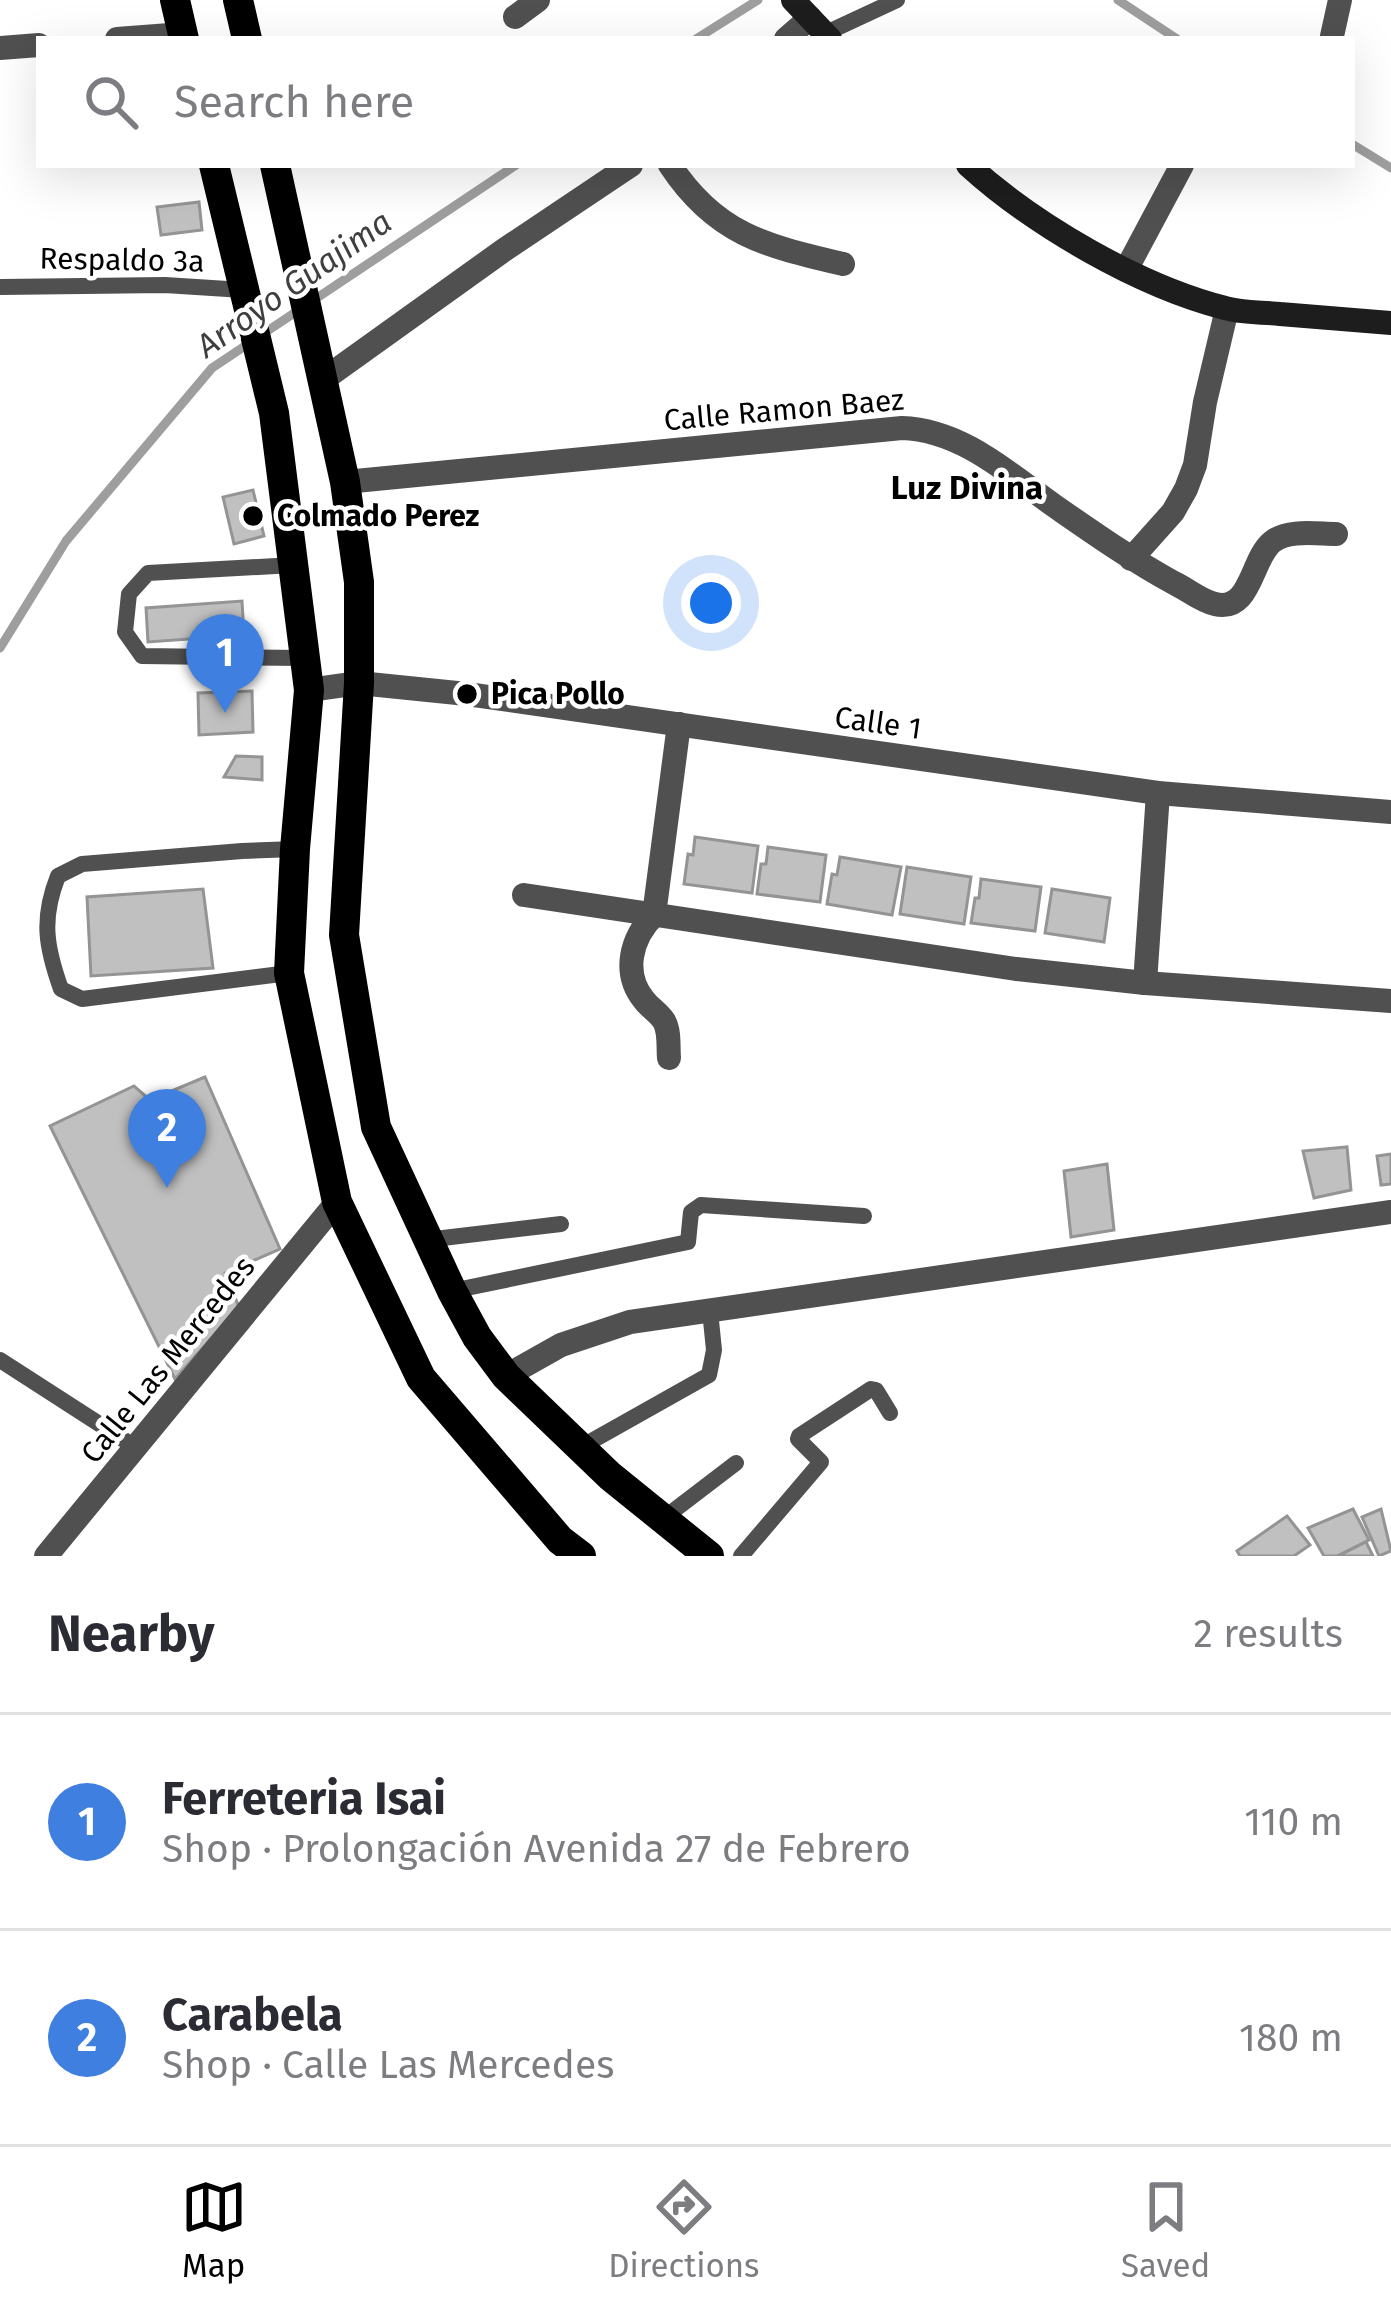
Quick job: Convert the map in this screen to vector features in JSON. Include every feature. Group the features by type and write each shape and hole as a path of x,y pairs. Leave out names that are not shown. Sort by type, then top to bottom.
{"main road":[{"path":"175,0 184,36"},
{"path":"238,0 246,36"},
{"path":"215,168 274,412 309,690 289,973 337,1202 422,1378 563,1551"},
{"path":"276,168 345,482 359,582 344,935 376,1127 452,1292 506,1376 610,1476 710,1556"}],"street":[{"path":"515,16 538,0"},
{"path":"1332,36 1340,0"},
{"path":"0,48 36,45"},
{"path":"321,365 627,168"},
{"path":"672,168 689,194 718,220 775,248 843,264"},
{"path":"971,168 1069,238 1126,270 1228,309 1391,323"},
{"path":"1126,270 1179,168"},
{"path":"1131,560 1173,512 1186,489 1228,309"},
{"name":"Calle Ramon Baez","path":"345,482 922,429 976,451 1131,560 1212,604 1229,605 1240,598 1275,539 1336,534"},
{"name":"Calle 1","path":"309,690 358,683 467,694 1158,793 1391,812"},
{"path":"669,1058 667,1028 635,987 632,974 636,938 654,915 680,724"},
{"path":"1145,983 1158,793"},
{"path":"524,895 1016,969 1391,1001"},
{"name":"Calle Las Mercedes","path":"46,1556 337,1202"},
{"path":"506,1376 561,1345 630,1322 1391,1212"}],"lane":[{"path":"815,23 897,0"},
{"name":"Respaldo 3a","path":"0,287 165,285 243,290"},
{"path":"293,565 148,573 129,594 125,632 142,656 304,658"},
{"path":"289,973 82,999 61,989 48,954 49,900 58,876 82,864 295,849"},
{"path":"452,1292 688,1242 692,1212 701,1205 864,1216"},
{"path":"426,1240 561,1224"},
{"path":"581,1447 710,1375 710,1310"},
{"path":"0,1360 135,1447"},
{"path":"741,1556 821,1462 799,1436 872,1389 890,1413"},
{"path":"664,1518 736,1463"}],"building":[{"path":"199,202 202,230 161,235 157,207"},
{"path":"253,490 264,536 234,544 223,497"},
{"path":"242,601 244,635 148,642 146,608"},
{"path":"252,691 253,732 199,735 198,693"},
{"path":"236,756 262,757 262,780 224,777"},
{"path":"695,837 758,846 752,893 684,884"},
{"path":"768,847 826,855 820,902 757,894"},
{"path":"840,857 901,867 892,915 827,904"},
{"path":"907,867 971,877 964,924 900,914"},
{"path":"981,879 1041,887 1035,931 971,923"},
{"path":"203,889 213,968 91,976 87,897"},
{"path":"1052,889 1110,898 1104,942 1045,933"},
{"path":"205,1077 280,1249 225,1273 239,1307 175,1379 50,1126 134,1086 150,1100"},
{"path":"1347,1147 1351,1190 1314,1198 1303,1151"},
{"path":"1391,1154 1391,1184 1381,1185 1377,1156"},
{"path":"1107,1164 1114,1230 1071,1237 1064,1171"},
{"path":"1353,1509 1369,1540 1337,1556 1324,1556 1308,1528"},
{"path":"1381,1509 1391,1551 1379,1556 1362,1517"},
{"path":"1287,1516 1310,1545 1294,1556 1240,1556 1237,1551"},
{"path":"1366,1542 1373,1556 1338,1556"}],"waterway":[{"name":"Arroyo Guajima","path":"701,36 758,0"},
{"path":"1118,0 1172,36"},
{"path":"1355,146 1391,168"},
{"name":"Arroyo Guajima","path":"0,648 66,541 212,368 512,168"}],"place":[{"name":"Colmado Perez","path":"253,516"},
{"name":"Pica Pollo","path":"467,694"},
{"name":"Ferreteria Isai","path":"225,713"},
{"name":"Carabela","path":"167,1188"}],"district":[{"name":"Luz Divina","path":"967,488"}]}
